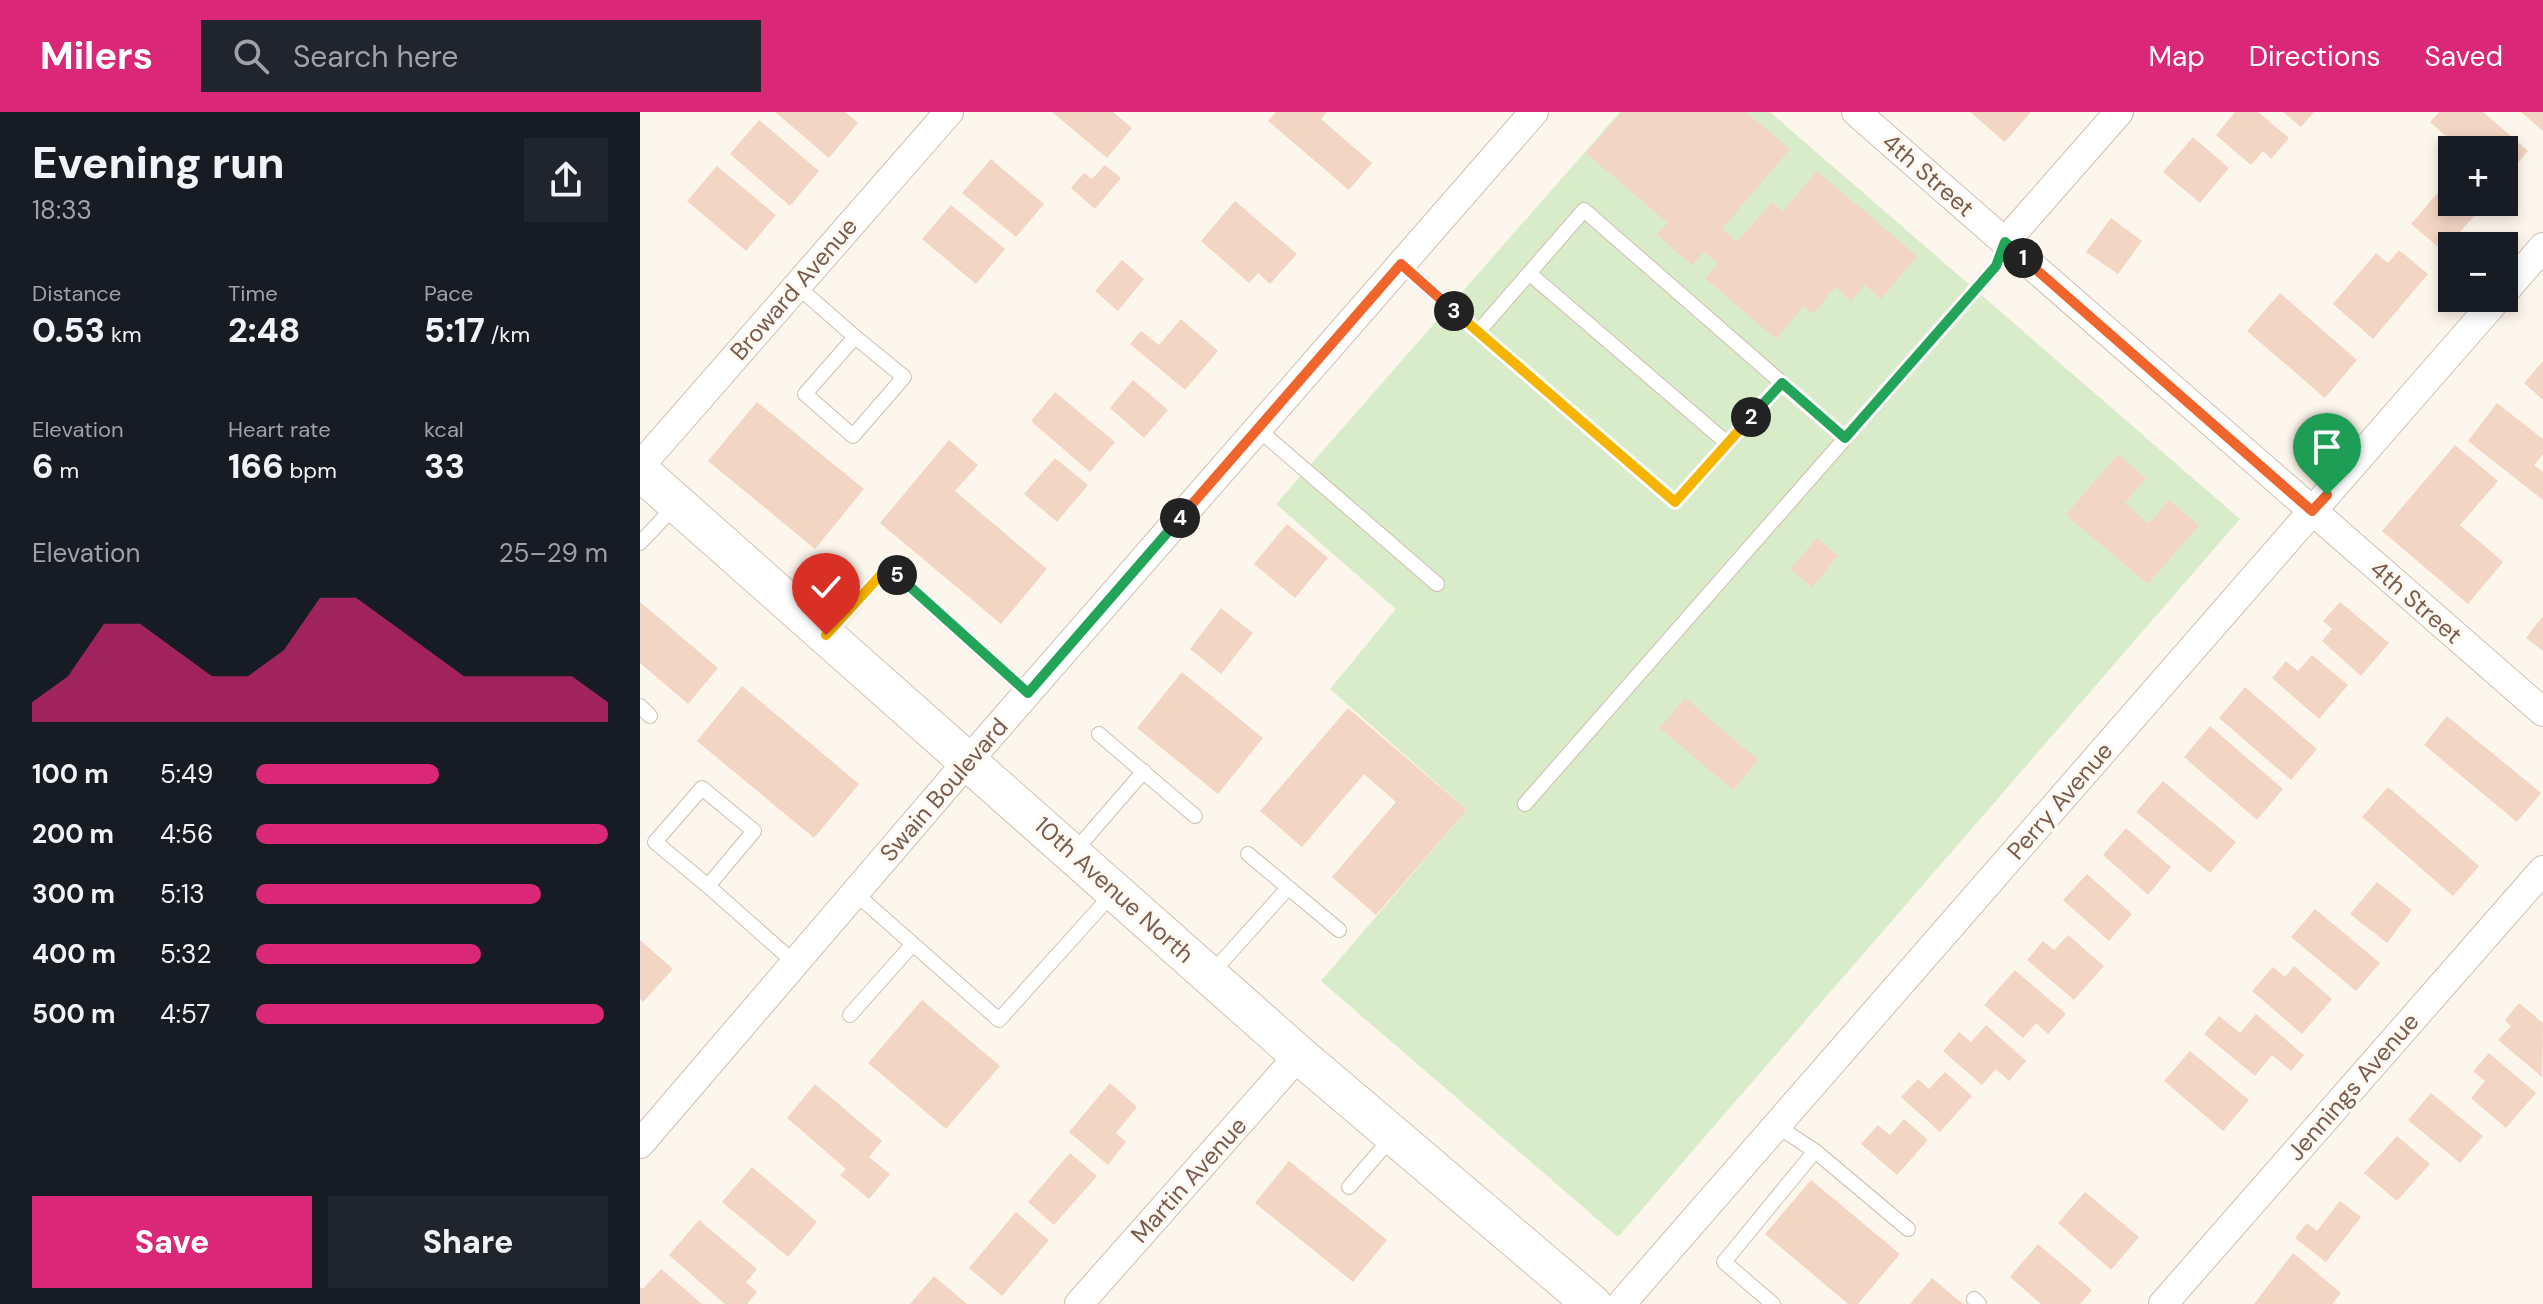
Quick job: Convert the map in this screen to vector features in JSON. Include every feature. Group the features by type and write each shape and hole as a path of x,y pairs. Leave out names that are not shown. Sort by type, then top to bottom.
{"street":[{"name":"Broward Avenue","path":"640,468 949,112"},
{"name":"Swain Boulevard","path":"640,1144 968,761 1534,112"},
{"name":"4th Street","path":"1856,112 2543,712"},
{"path":"2005,242 2119,112"},
{"path":"2518,276 2543,247"},
{"name":"Perry Avenue","path":"1621,1304 2486,312"},
{"name":"10th Avenue North","path":"640,468 1299,1055 1592,1304"},
{"name":"Jennings Avenue","path":"2163,1304 2543,870"},
{"name":"Martin Avenue","path":"1079,1304 1299,1055"}],"lane":[{"path":"1478,332 1584,210 1845,438"},
{"path":"1525,804 1996,266 2005,242"},
{"path":"1401,264 1675,502 1782,383"},
{"path":"1529,273 1727,443"},
{"path":"797,286 904,377 853,436 805,394 855,337"},
{"path":"1258,429 1437,584"},
{"path":"640,543 677,504"},
{"path":"826,635 888,567 1028,693"},
{"path":"1099,734 1195,816"},
{"path":"1073,854 1144,771"},
{"path":"708,886 754,831 702,788 655,842 795,963"},
{"path":"1248,854 1339,930"},
{"path":"1209,975 1288,888"},
{"path":"855,893 999,1020 1115,892"},
{"path":"850,1015 913,944"},
{"path":"1777,1126 1815,1151 1908,1229"},
{"path":"1349,1187 1394,1136"},
{"path":"1773,1304 1724,1262 1815,1151"}],"green space":[{"path":"1620,112 1770,112 2240,519 1618,1237 1321,981 1467,810 1330,689 1396,609 1276,504"}],"building":[{"path":"775,112 845,112 858,123 829,158"},
{"path":"1052,112 1113,112 1132,128 1107,158"},
{"path":"1276,112 1327,112 1321,119 1372,163 1349,190 1268,121"},
{"path":"1622,112 1746,112 1790,149 1722,229 1737,242 1772,202 1783,211 1817,171 1917,256 1881,299 1865,285 1851,301 1835,287 1813,314 1804,306 1776,339 1705,278 1718,263 1704,252 1692,265 1657,235 1668,223 1586,153"},
{"path":"1970,112 2031,112 2005,142"},
{"path":"2235,112 2258,112 2289,138 2271,159 2263,151 2251,165 2216,135"},
{"path":"2283,112 2314,112 2301,127"},
{"path":"2439,112 2483,112 2511,136 2446,136 2430,122"},
{"path":"2521,112 2543,112 2543,131"},
{"path":"759,120 819,171 790,206 730,154"},
{"path":"2193,137 2229,168 2200,203 2163,172"},
{"path":"2518,142 2528,151 2518,163"},
{"path":"991,159 1044,204 1016,237 962,193"},
{"path":"1105,165 1121,178 1095,209 1071,188 1084,173 1092,179"},
{"path":"717,166 776,215 746,251 687,201"},
{"path":"2438,193 2438,216 2474,216 2460,232 2438,232 2438,247 2411,224"},
{"path":"1235,201 1297,254 1270,284 1258,273 1249,283 1201,241"},
{"path":"951,205 1005,249 976,284 922,239"},
{"path":"2111,218 2142,241 2118,274 2086,252"},
{"path":"2399,250 2428,274 2373,339 2333,304 2376,253 2388,263"},
{"path":"1122,260 1144,279 1118,311 1095,291"},
{"path":"2280,293 2357,360 2325,398 2247,331"},
{"path":"1181,319 1218,351 1185,390 1130,344 1141,331 1159,345"},
{"path":"2543,361 2543,400 2524,383"},
{"path":"1133,380 1168,410 1144,438 1110,408"},
{"path":"1055,392 1115,442 1090,472 1031,421"},
{"path":"757,402 864,489 815,549 708,461"},
{"path":"2497,403 2543,439 2543,454 2534,465 2543,472 2543,500 2468,441"},
{"path":"949,440 978,465 955,491 1047,569 1001,624 880,523"},
{"path":"2455,445 2498,481 2460,525 2503,562 2468,604 2382,531"},
{"path":"2118,454 2146,478 2125,503 2149,524 2169,500 2199,525 2148,584 2066,515"},
{"path":"1055,458 1088,485 1057,522 1024,494"},
{"path":"1287,524 1328,558 1295,598 1254,564"},
{"path":"1817,538 1838,556 1812,587 1790,569"},
{"path":"640,602 718,668 688,704 640,663"},
{"path":"2340,602 2389,643 2361,676 2322,641 2332,629 2323,621"},
{"path":"1221,608 1253,633 1221,674 1190,649"},
{"path":"2543,616 2543,651 2526,638"},
{"path":"2312,655 2348,685 2319,719 2272,678 2286,661 2298,671"},
{"path":"1182,672 1263,738 1218,794 1137,728"},
{"path":"742,686 859,784 814,838 697,741"},
{"path":"2245,687 2317,749 2291,780 2219,718"},
{"path":"1685,698 1758,760 1733,790 1660,728"},
{"path":"1348,708 1467,810 1376,915 1332,877 1396,802 1364,774 1302,847 1260,811"},
{"path":"2447,716 2541,793 2517,822 2424,745"},
{"path":"2210,726 2283,789 2257,820 2184,757"},
{"path":"2163,781 2236,842 2210,873 2136,812"},
{"path":"2388,787 2479,866 2453,896 2362,817"},
{"path":"2126,828 2171,867 2148,895 2103,855"},
{"path":"2087,874 2132,914 2109,941 2063,900"},
{"path":"2377,882 2412,910 2387,943 2350,914"},
{"path":"2315,909 2380,963 2356,991 2291,937"},
{"path":"2068,935 2104,966 2074,1000 2027,960 2043,941 2054,950"},
{"path":"640,940 673,969 643,1002 640,999"},
{"path":"2294,966 2332,999 2302,1034 2252,991 2273,967 2285,977"},
{"path":"2015,970 2066,1014 2048,1034 2036,1023 2023,1038 1984,1005"},
{"path":"922,1000 1000,1066 946,1129 868,1063"},
{"path":"2519,1003 2543,1023 2542,1077 2498,1040 2511,1026 2505,1020"},
{"path":"2256,1014 2304,1055 2291,1071 2272,1055 2255,1076 2204,1034 2219,1016 2240,1033"},
{"path":"1986,1025 2026,1061 2009,1081 1996,1069 1982,1085 1943,1051 1959,1032 1971,1042"},
{"path":"2190,1051 2249,1100 2223,1131 2164,1081"},
{"path":"2489,1053 2536,1093 2506,1128 2471,1098 2485,1081 2473,1071"},
{"path":"1945,1072 1972,1096 1940,1132 1901,1097 1918,1079 1929,1089"},
{"path":"1110,1083 1137,1107 1116,1133 1126,1142 1108,1165 1069,1132"},
{"path":"815,1084 882,1141 869,1157 890,1174 869,1199 840,1175 846,1169 787,1118"},
{"path":"2431,1093 2483,1136 2460,1163 2408,1120"},
{"path":"1904,1119 1928,1140 1897,1175 1861,1144 1878,1125 1890,1135"},
{"path":"2397,1136 2430,1164 2397,1201 2364,1173"},
{"path":"1070,1153 1097,1176 1054,1225 1028,1202"},
{"path":"1289,1161 1387,1240 1353,1282 1255,1203"},
{"path":"752,1167 817,1222 788,1257 722,1202"},
{"path":"1811,1180 1900,1254 1858,1304 1848,1304 1765,1234"},
{"path":"2085,1192 2139,1237 2111,1270 2058,1223"},
{"path":"2340,1201 2361,1217 2326,1262 2295,1238 2307,1223 2317,1231"},
{"path":"1016,1212 1049,1240 1002,1296 969,1268"},
{"path":"699,1220 757,1269 746,1282 757,1292 747,1304 725,1304 669,1255"},
{"path":"2038,1244 2092,1290 2080,1304 2041,1304 2010,1277"},
{"path":"2293,1253 2341,1293 2332,1304 2254,1304"},
{"path":"661,1269 702,1304 640,1304 640,1287 643,1289"},
{"path":"934,1276 967,1304 910,1304"},
{"path":"1932,1278 1963,1304 1910,1304"}],"route":[{"path":"826,635 888,567 1028,693 1401,264 1675,502 1782,383 1845,438 1996,266 2005,242 2312,511 2327,495"}]}
